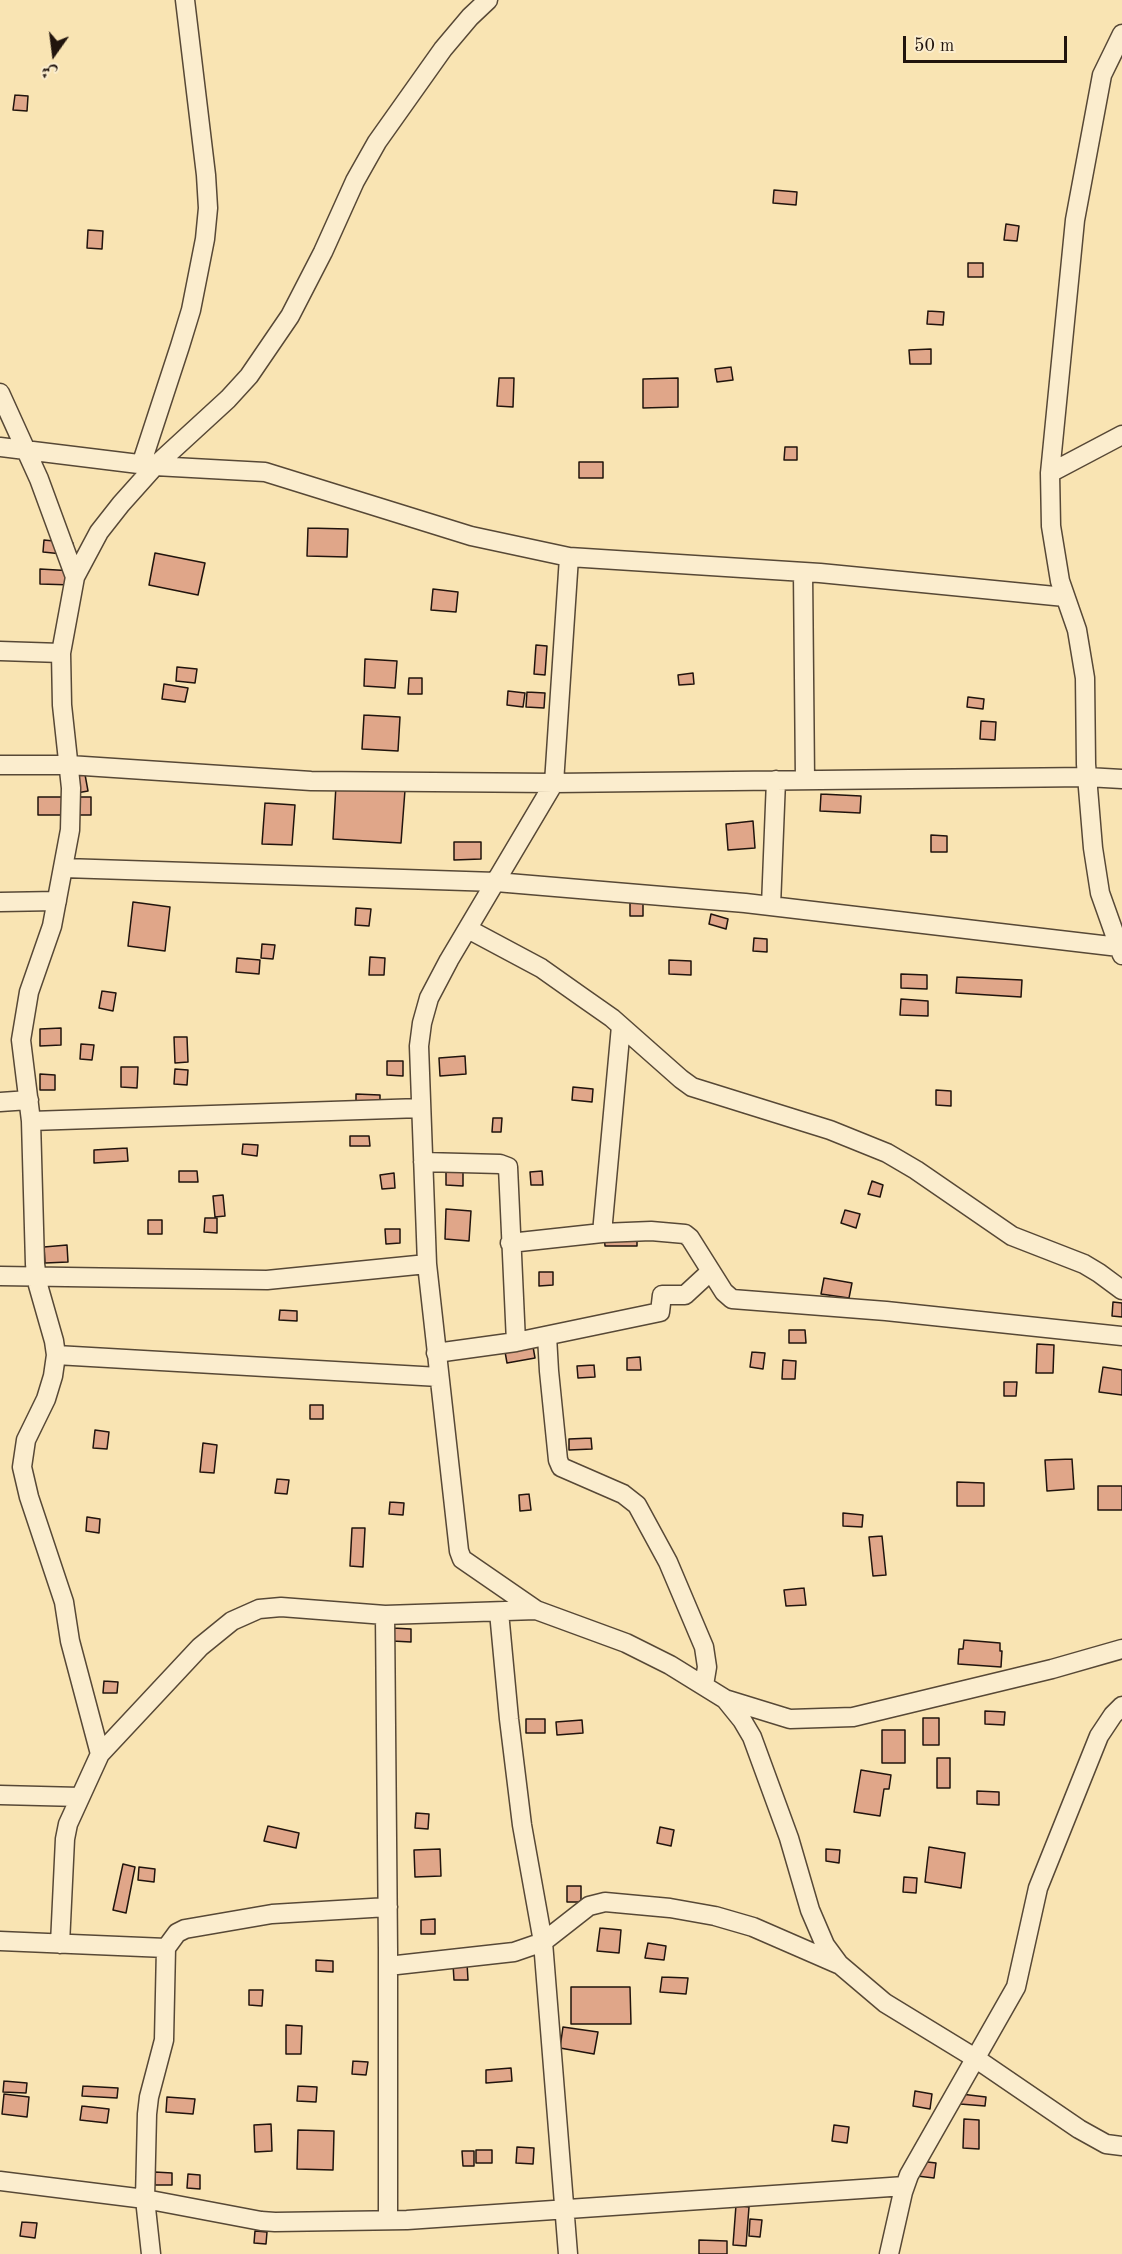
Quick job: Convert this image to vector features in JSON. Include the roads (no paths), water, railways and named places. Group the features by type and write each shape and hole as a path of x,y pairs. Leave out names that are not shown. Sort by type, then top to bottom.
{"street":[{"path":"148,465 190,310 205,239 208,208 184,0"},
{"path":"100,1754 70,1641 64,1602 29,1497 22,1467 26,1440 46,1399 56,1355 37,1276 31,1121 21,1040 29,992 52,926 70,830 71,788 62,705 61,653 75,577 99,532 148,465 228,399 249,376 290,316 323,252 355,181 377,141 443,49 488,0"},
{"path":"64,868 496,882 771,906 1120,951 1100,892 1093,848 1087,777 1085,678 1077,630 1060,581 1051,526 1050,473 1075,220 1102,75 1122,34"},
{"path":"0,393 26,451 75,577"},
{"path":"1050,473 1122,435"},
{"path":"0,447 148,465 265,472 297,480 471,536 569,556 803,572 1065,597"},
{"path":"569,556 554,783 429,998 419,1046 426,1264 459,1551 462,1559 536,1610 626,1643 704,1685 725,1699 790,1719 853,1717 1122,1650"},
{"path":"803,572 805,780"},
{"path":"2,649 61,653"},
{"path":"0,765 69,765 311,780 554,783 1087,777 1122,779"},
{"path":"771,906 776,780"},
{"path":"0,902 57,901"},
{"path":"468,929 541,968 621,1026 692,1086 840,1134 887,1153 916,1170 1012,1236 1084,1264 1100,1272 1122,1290"},
{"path":"602,1233 621,1026"},
{"path":"0,1102 29,1100"},
{"path":"31,1121 421,1107"},
{"path":"423,1162 500,1164 508,1167 516,1342"},
{"path":"510,1243 602,1233 651,1231 685,1234 690,1238 724,1292 732,1299 886,1311 1122,1336"},
{"path":"0,1276 267,1280 426,1264"},
{"path":"436,1353 516,1342 660,1312 662,1295 685,1295 711,1271"},
{"path":"547,1336 558,1460 561,1467 623,1494 636,1505 668,1562 704,1647 707,1668 704,1685"},
{"path":"56,1355 439,1377"},
{"path":"60,1944 64,1839 68,1824 100,1754 200,1647 232,1621 259,1609 281,1607 385,1615 536,1610"},
{"path":"499,1612 522,1826 543,1942 568,2254"},
{"path":"385,1615 388,2220"},
{"path":"725,1699 752,1737 789,1838 810,1910 825,1945 839,1964 885,2003 975,2058 1079,2129 1106,2144 1122,2146"},
{"path":"889,2254 905,2186 934,2129 1016,1987 1038,1888 1100,1736 1113,1715 1122,1706"},
{"path":"0,1795 81,1797"},
{"path":"388,1966 514,1952 543,1942 589,1906 605,1902 631,1903 716,1916 753,1927 839,1964"},
{"path":"151,2254 145,2199 149,2097 164,2040 166,1948 177,1933 185,1929 272,1914 388,1907"},
{"path":"0,1941 166,1948"},
{"path":"0,2181 145,2199 261,2221 388,2220 905,2186"}]}
